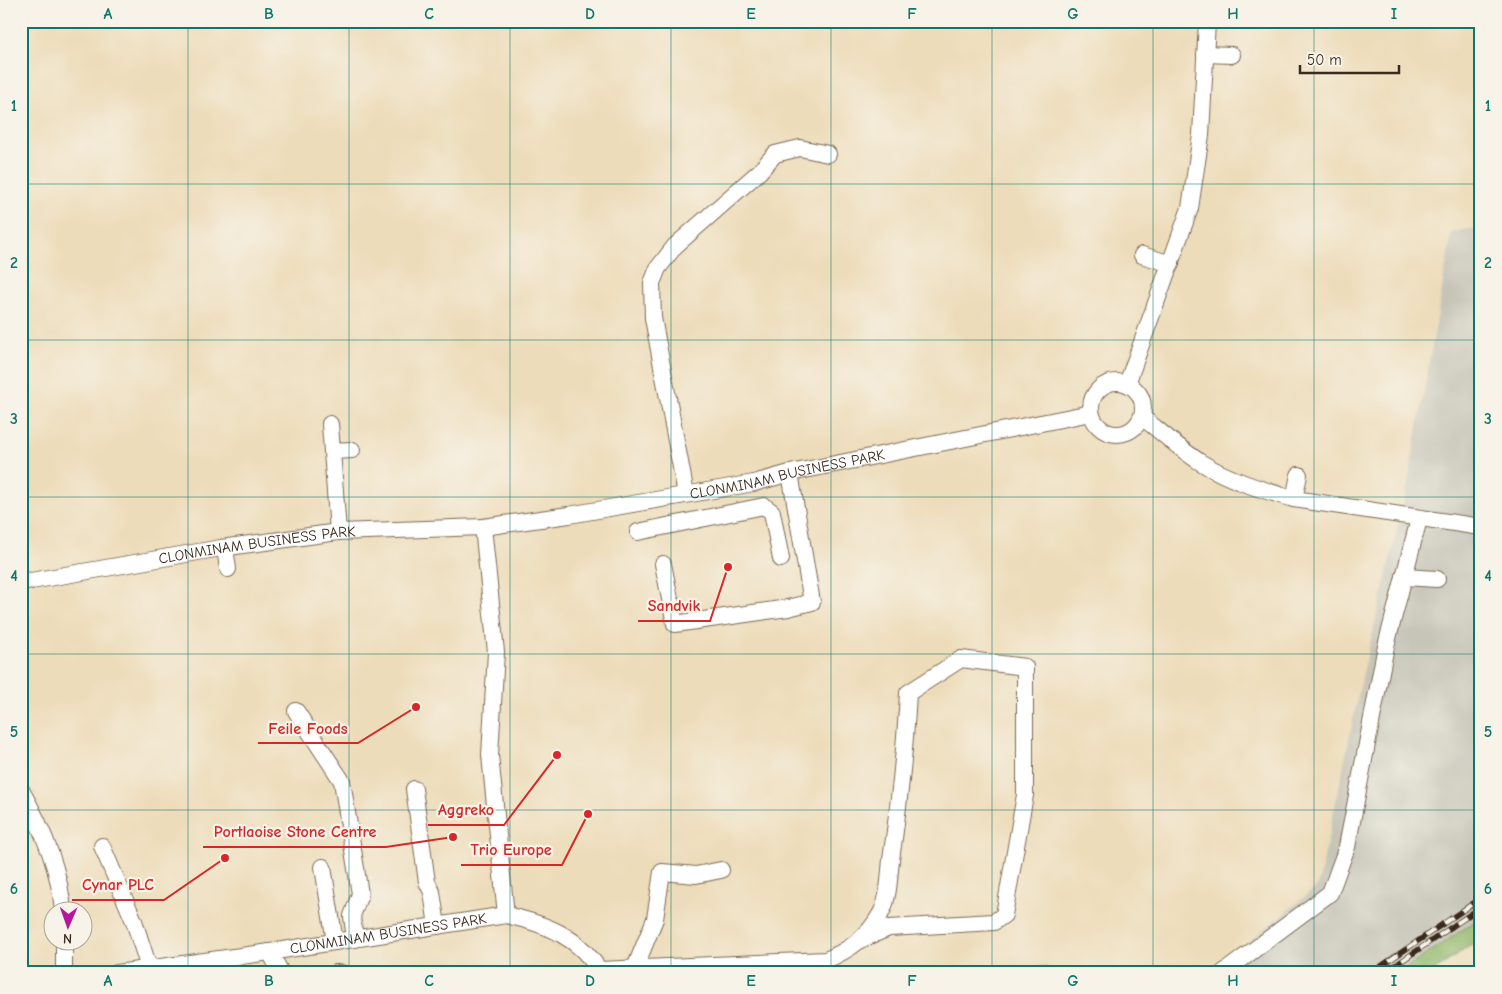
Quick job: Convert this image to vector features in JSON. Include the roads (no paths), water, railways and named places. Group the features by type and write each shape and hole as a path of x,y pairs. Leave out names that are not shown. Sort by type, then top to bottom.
{"street":[{"path":"1127,384 1171,264 1196,184 1201,135 1207,21"},
{"path":"1205,54 1232,55"},
{"path":"686,494 655,331 652,283 658,268 674,246 759,172 775,154 800,148 828,154"},
{"path":"1142,255 1171,264"},
{"path":"1111,383 1127,384 1139,394 1143,409 1142,417 1131,430 1115,434 1099,428 1091,413 1093,398 1097,391 1111,383"},
{"name":"CLONMINAM BUSINESS PARK","path":"25,582 225,548 338,532 483,527 569,515 754,482 790,473 1091,413"},
{"path":"1142,417 1200,462 1238,481 1294,499 1481,527"},
{"path":"330,424 338,532"},
{"path":"332,451 352,450"},
{"path":"664,564 675,624 788,608 812,602 790,473"},
{"path":"1294,499 1299,475"},
{"path":"638,532 764,506 772,512 780,555 802,546"},
{"path":"1223,973 1330,893 1347,848 1386,646 1419,518"},
{"name":"CLONMINAM BUSINESS PARK","path":"483,527 496,652 490,755 506,915"},
{"path":"225,548 228,569"},
{"path":"1404,577 1437,579"},
{"path":"600,971 826,960 845,952 863,939 889,928 994,922 1004,915 1026,795 1025,667 961,659 908,693 903,776 886,893 881,914 863,939"},
{"path":"296,711 342,781 360,894 352,916 355,939"},
{"path":"414,789 427,882 432,892 436,926"},
{"path":"21,790 48,848 57,879 60,902"},
{"path":"102,846 134,921 149,968"},
{"path":"324,867 335,942"},
{"path":"635,968 655,919 662,872 696,875 721,870"},
{"name":"CLONMINAM BUSINESS PARK","path":"117,973 270,952 506,915 532,921 559,931 584,952 600,971"},
{"path":"64,952 64,973"},
{"name":"CLONMINAM BUSINESS PARK","path":"270,952 281,973"},
{"path":"335,973 342,973"}],"railway":[{"path":"1371,973 1481,898"},
{"path":"1384,973 1481,907"}],"place":[{"name":"Sandvik","path":"728,567"},
{"name":"Feile Foods","path":"416,707"},
{"name":"Aggreko","path":"557,755"},
{"name":"Trio Europe","path":"588,814"},
{"name":"Portlaoise Stone Centre","path":"453,837"},
{"name":"Cynar PLC","path":"225,858"}]}
